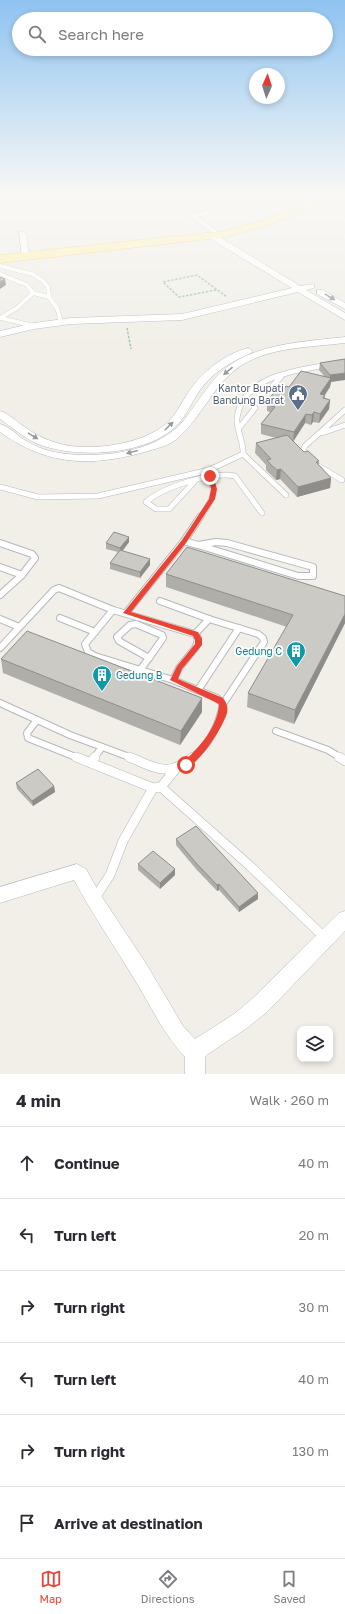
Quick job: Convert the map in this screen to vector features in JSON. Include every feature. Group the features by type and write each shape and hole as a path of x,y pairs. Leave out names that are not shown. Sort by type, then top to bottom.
{"main road":[{"path":"0,259 126,245"}],"street":[{"path":"24,245 26,256"},
{"path":"234,245 345,317"},
{"path":"237,245 345,306"},
{"path":"0,334 34,326 61,322 182,317 311,286"},
{"path":"0,414 41,440 56,446 100,450 124,446 166,430 182,412 199,385 230,358 247,351 278,343 345,332"},
{"path":"0,427 30,447 56,454 101,459 130,453 157,445 177,435 195,414 210,388 230,369 252,356 345,340"},
{"path":"0,895 77,872 140,971 176,1033 195,1054"},
{"path":"196,1074 195,1054 202,1044 246,1017 284,983 325,938 345,919"}],"lane":[{"path":"0,266 32,274 42,280 48,287 50,297 57,308 61,322"},
{"path":"0,274 27,285 33,293 50,297"},
{"path":"1,318 17,308 33,293"},
{"path":"1,318 34,326"},
{"path":"243,454 244,444 237,419 240,402 247,393 258,385 292,371 337,363"},
{"path":"264,395 282,375"},
{"path":"239,428 255,408"},
{"path":"342,480 316,464 303,451 305,446 345,410"},
{"path":"319,434 345,425"},
{"path":"0,433 11,434"},
{"path":"194,482 169,509 156,509 148,506 146,502 153,496 194,482 243,454"},
{"path":"243,454 286,495"},
{"path":"126,613 184,541 212,499 214,489 210,473"},
{"path":"0,487 38,497 98,496 210,473 228,474 235,476 262,513"},
{"path":"184,541 298,576 307,578 313,576 313,567 227,543 216,542 198,545"},
{"path":"0,543 34,556 33,562 22,575 1,593"},
{"path":"0,567 22,575"},
{"path":"0,648 54,590 59,588 113,610 195,634 199,639 198,645 179,668 174,680"},
{"path":"94,900 110,875 123,841 157,788 175,770 186,765 195,756 216,728 223,713 223,704 264,642 263,638 258,634 160,602"},
{"path":"113,610 85,644 88,652 95,656 174,680 221,700 223,704"},
{"path":"60,618 95,632"},
{"path":"0,619 19,627"},
{"path":"195,634 209,619"},
{"path":"140,670 149,658 163,638 160,634 132,624 117,637 119,641 149,658"},
{"path":"198,690 239,628"},
{"path":"0,703 102,747 158,769 175,770"},
{"path":"38,720 27,733 28,738 157,788 250,866 325,938"},
{"path":"276,731 328,750 345,761"},
{"path":"90,763 102,747"}],"path":[{"path":"197,275 216,290 179,297 164,282 197,275"},
{"path":"125,319 131,349"}],"building":[{"path":"0,277 5,279 0,282"},
{"path":"345,359 345,373 330,375 320,363"},
{"name":"Kantor Bupati Bandung Barat","path":"301,371 331,378 320,394 325,395 323,398 330,400 320,414 314,412 312,415 306,414 294,432 261,424 275,407 271,406 273,403 267,401 278,388 284,389 286,386 289,387"},
{"path":"287,435 304,452 308,451 318,460 319,461 316,462 331,478 298,487 281,469 277,470 271,465 267,460 271,459 256,443"},
{"path":"114,532 129,537 120,548 106,543"},
{"name":"Gedung C","path":"187,547 345,596 345,614 295,710 248,693 293,615 166,574"},
{"path":"120,550 150,559 140,572 110,563"},
{"name":"Gedung B","path":"27,631 202,698 181,731 1,659"},
{"path":"38,769 54,786 32,801 16,783"},
{"path":"196,826 258,893 239,907 219,884 217,885 196,863 176,839"},
{"path":"153,851 175,869 160,883 138,864"}],"place":[{"name":"Kantor Bupati Bandung Barat","path":"298,411"},
{"name":"Gedung C","path":"296,668"},
{"name":"Gedung B","path":"102,692"}],"route":[{"path":"186,765 195,756 216,728 223,713 223,704 221,700 174,680 179,668 198,645 199,639 195,634 126,613 184,541 212,499 214,489 210,476"}]}
